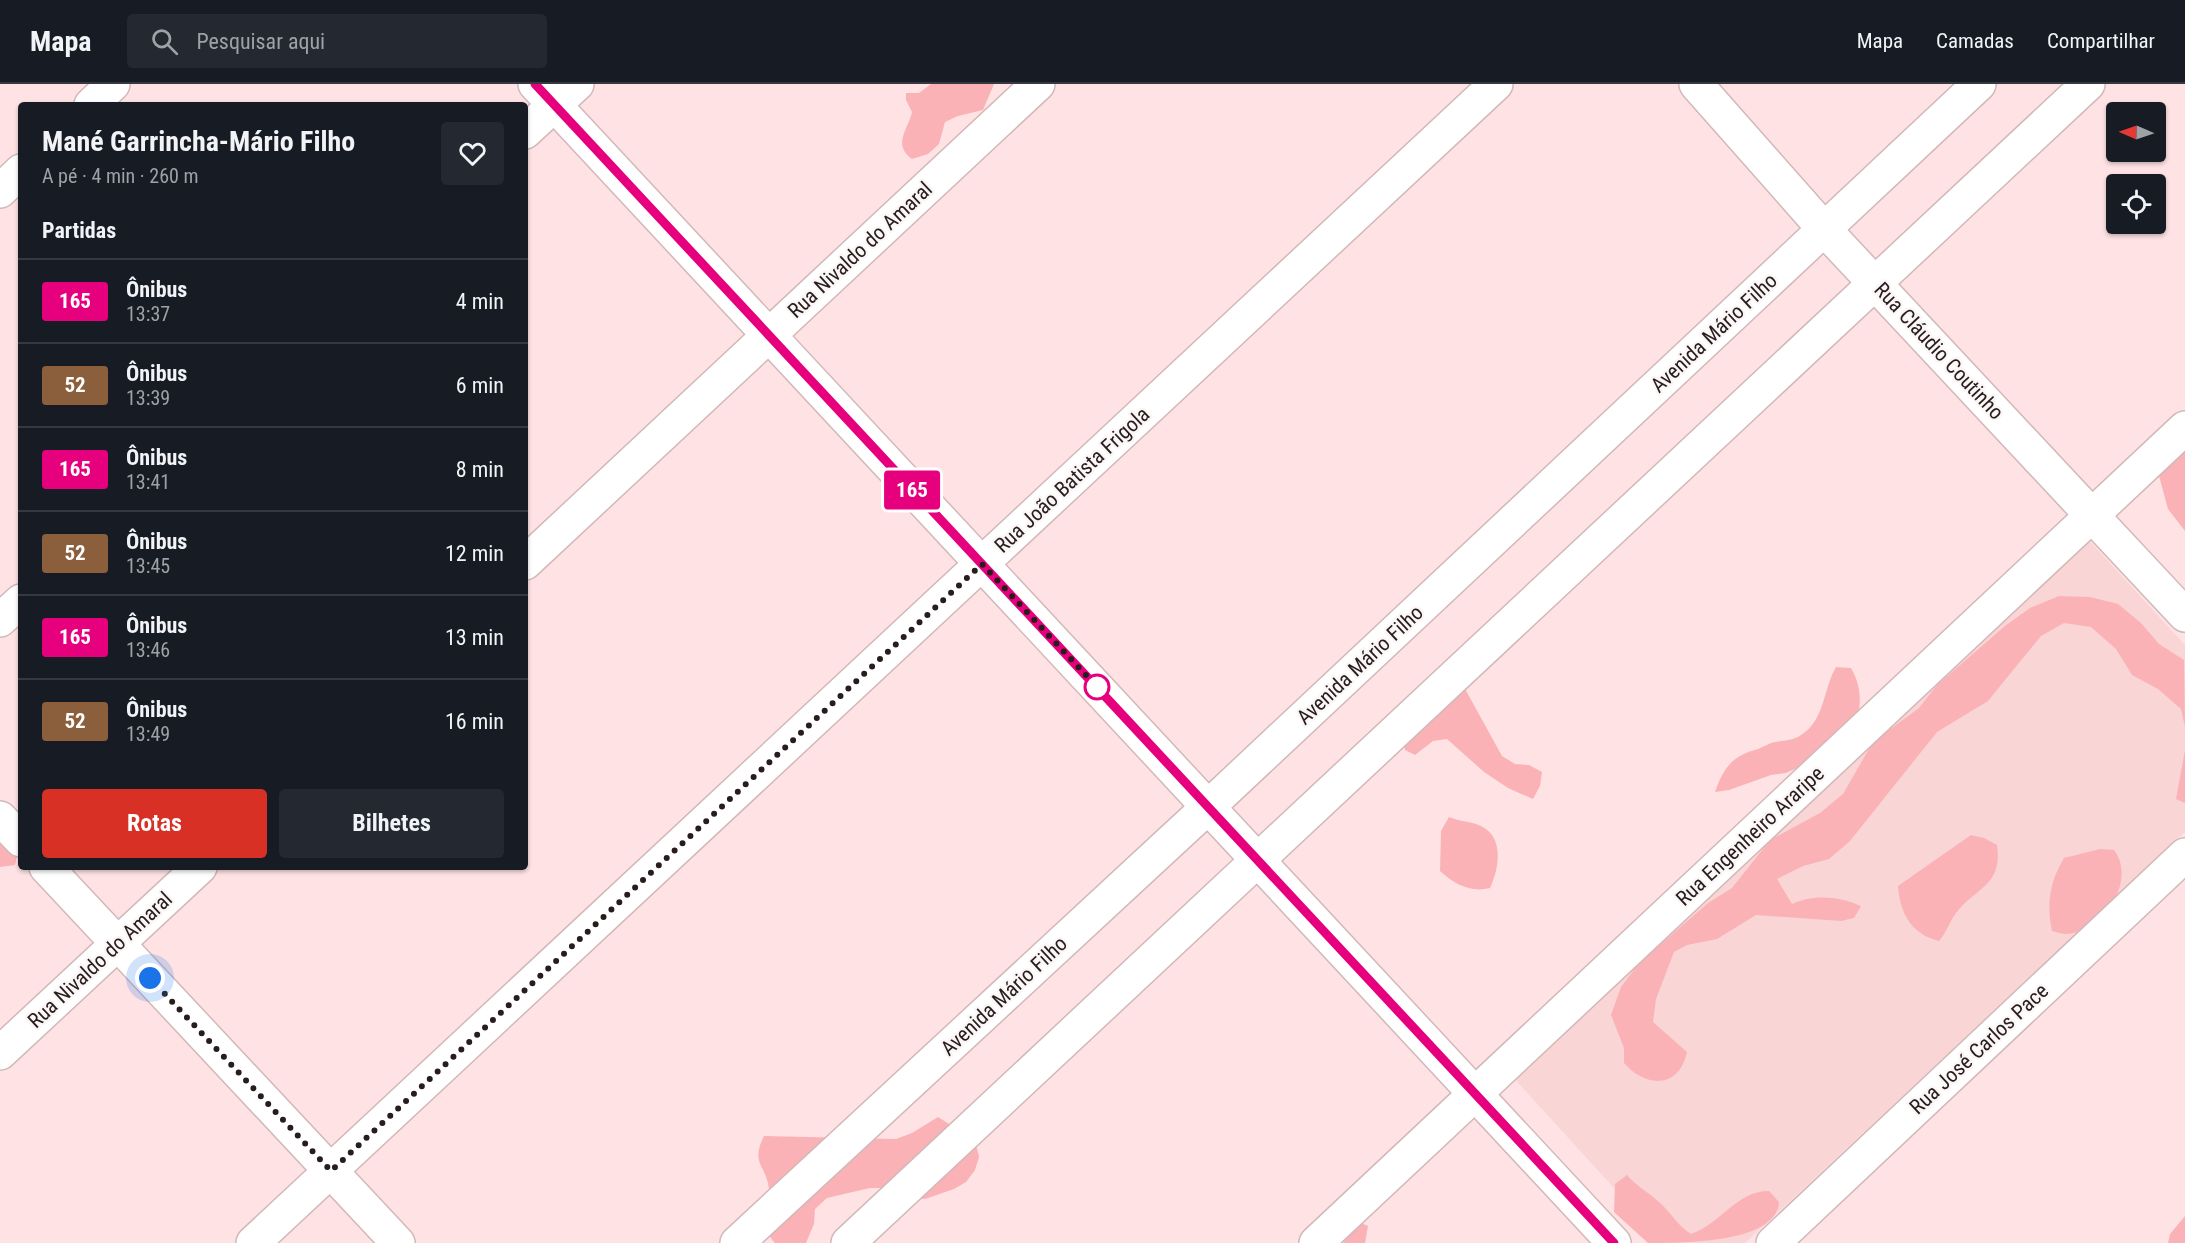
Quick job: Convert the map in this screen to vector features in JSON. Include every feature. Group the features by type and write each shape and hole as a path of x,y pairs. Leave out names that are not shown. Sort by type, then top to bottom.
{"street":[{"path":"94,102 113,84"},
{"name":"Rua Nivaldo do Amaral","path":"528,560 1038,84"},
{"name":"Rua João Batista Frigola","path":"253,1243 1496,84"},
{"name":"Rua Cláudio Coutinho","path":"1696,84 1824,229 2185,615"},
{"name":"Avenida Mário Filho","path":"738,1243 1208,807 1979,84"},
{"path":"848,1243 2088,84"},
{"path":"528,128 555,91 769,336 1614,1243"},
{"path":"0,191 18,174"},
{"name":"Rua Engenheiro Araripe","path":"1316,1243 2185,428"},
{"path":"0,620 18,604"},
{"path":"0,818 18,837"},
{"name":"Rua José Carlos Pace","path":"1773,1243 2185,855"},
{"path":"49,870 398,1243"},
{"name":"Rua Nivaldo do Amaral","path":"0,1053 197,870"}],"shaded area":[{"path":"931,84 994,84 983,110 958,116 945,122 939,144 928,154 912,159 903,148 902,142 912,112 906,100 906,93 919,93"},
{"path":"2185,448 2185,531 2168,509 2159,476 2168,461"},
{"path":"2086,537 2185,645 2185,832 1745,1243 1664,1243 1512,1076"},
{"path":"2059,596 2090,597 2118,604 2141,623 2159,644 2184,660 2185,727 2181,709 2158,689 2132,675 2116,649 2091,627 2064,623 2041,636 1988,701 1937,732 1850,841 1829,859 1803,866 1777,879 1792,904 1826,897 1844,900 1861,906 1854,918 1841,921 1756,915 1717,939 1687,945 1674,952 1656,999 1653,1022 1687,1052 1683,1064 1677,1073 1661,1081 1642,1077 1624,1063 1624,1048 1611,1015 1621,987 1639,963 1708,903 1732,888 1770,840 1820,813 1843,794 1873,742 1919,708 1937,685 2005,626 2030,608"},
{"path":"1836,667 1851,668 1857,682 1860,702 1857,724 1812,761 1786,773 1771,775 1729,790 1715,792 1726,769 1735,759 1771,743 1795,738 1809,729 1819,713"},
{"path":"1464,687 1502,756 1515,764 1529,765 1542,772 1540,786 1533,799 1508,788 1484,772 1447,739 1433,741 1415,755 1405,750 1403,736"},
{"path":"2185,750 2185,803 2176,799"},
{"path":"1449,817 1476,824 1485,828 1492,835 1496,843 1498,861 1490,888 1476,889 1463,886 1440,871 1441,831"},
{"path":"1971,835 1984,838 1997,845 1996,869 1986,885 1956,913 1939,941 1929,938 1914,928 1904,913 1898,886"},
{"path":"0,839 18,851 15,865 0,867"},
{"path":"2100,849 2114,850 2120,863 2122,876 2119,890 2112,904 2092,925 2079,931 2066,934 2052,931 2049,911 2050,893 2055,875 2064,858"},
{"path":"938,1117 975,1140 979,1157 975,1170 966,1182 954,1189 925,1199 912,1198 884,1188 870,1188 827,1198 815,1209 814,1224 806,1243 775,1243 769,1235 765,1222 769,1189 758,1153 764,1136 896,1139 912,1133"},
{"path":"1627,1175 1656,1199 1691,1234 1711,1223 1747,1196 1757,1192 1769,1191 1779,1202 1774,1216 1763,1226 1746,1233 1705,1241 1648,1243 1614,1212 1615,1184"},
{"path":"2185,1216 2185,1243 2168,1243 2170,1234"},
{"path":"1354,1220 1368,1226 1365,1243 1343,1243"}],"bus line":[{"name":"165","path":"535,84 1614,1243"}],"route":[{"path":"150,978 331,1171 982,564 1097,687"}]}
